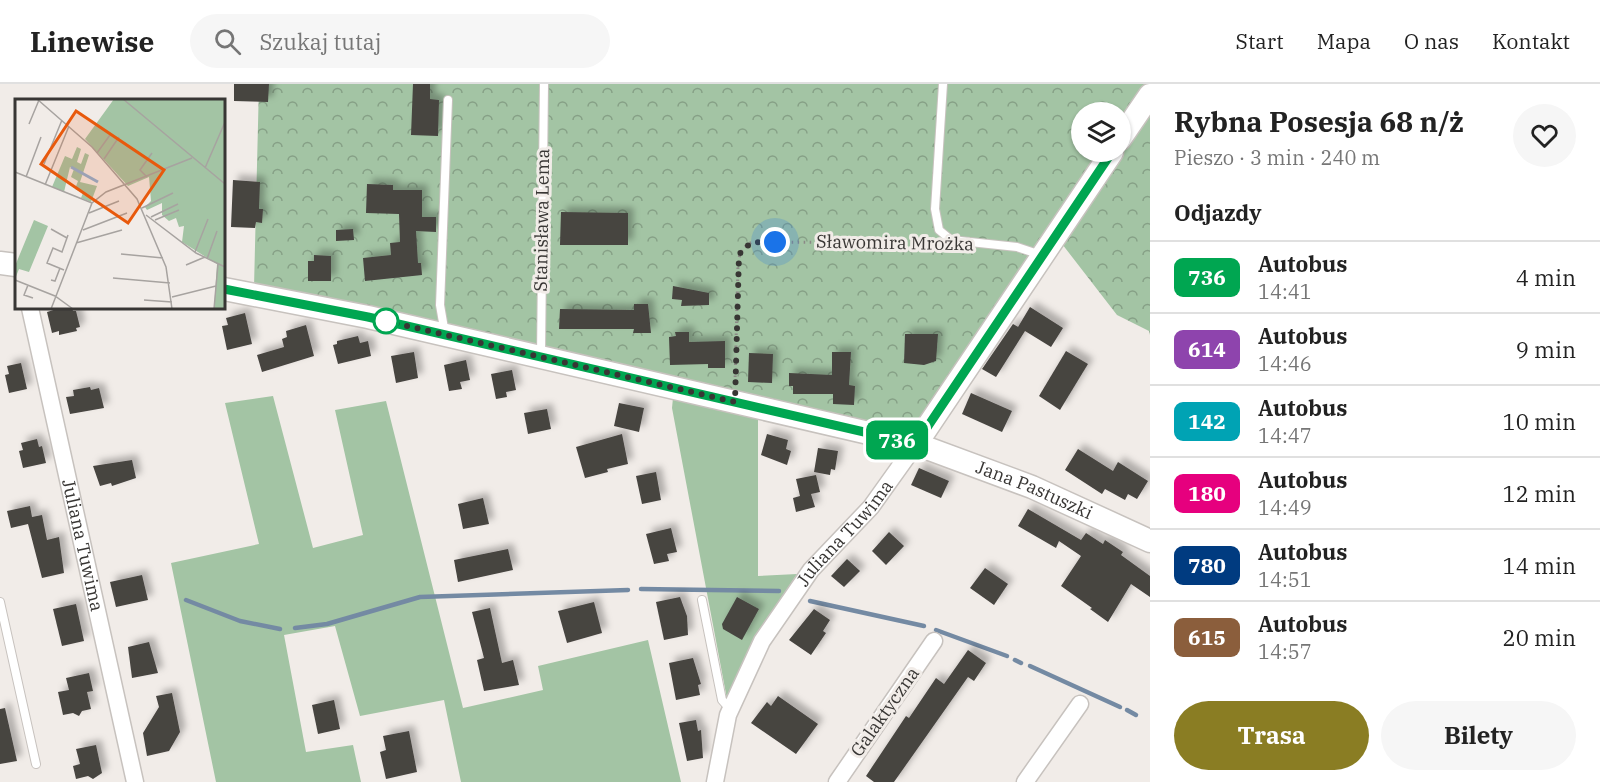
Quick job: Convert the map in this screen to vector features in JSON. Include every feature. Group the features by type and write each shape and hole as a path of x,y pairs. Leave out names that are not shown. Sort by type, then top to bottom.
{"street":[{"path":"1131,123 1150,95"},
{"name":"Juliana Tuwima","path":"715,782 730,709 762,641 811,570 871,507 916,444 1105,162"},
{"path":"0,263 15,265"},
{"name":"Jana Pastuszki","path":"225,290 368,317 916,444 1032,488 1150,541"},
{"name":"Juliana Tuwima","path":"30,309 135,782"},
{"name":"Galaktyczna","path":"837,782 934,641"},
{"path":"1025,782 1080,704"}],"lane":[{"name":"Stanisława Lema","path":"541,357 544,84"},
{"path":"943,84 935,209 939,230 951,240"},
{"path":"445,335 440,305 448,100"},
{"name":"Sławomira Mrożka","path":"951,240 1009,246 1043,255"},
{"path":"702,600 722,700 730,709"},
{"path":"0,603 36,764"}],"path":[{"name":"Sławomira Mrożka","path":"735,402 738,266 739,255 746,244 753,242 937,243 951,240"}],"green space":[{"path":"259,84 1150,84 1150,335 1149,331 1117,315 1059,240 920,446 254,287"},
{"path":"273,396 313,548 363,535 335,410 386,401 463,708 543,690 538,666 648,640 681,782 461,782 444,700 360,716 335,626 284,635 306,752 353,745 361,782 216,782 171,563 259,544 225,403"},
{"path":"673,398 758,418 758,576 797,574 751,644 727,699 672,408"}],"building":[{"path":"234,84 269,84 268,102 234,101"},
{"path":"413,84 430,84 430,99 439,100 438,136 411,135"},
{"path":"233,180 260,182 259,209 263,209 262,223 256,222 255,228 231,227"},
{"path":"367,184 393,185 393,190 422,190 422,217 436,217 436,232 416,231 418,263 421,263 422,275 365,281 363,258 391,255 390,243 400,242 399,214 366,213"},
{"path":"561,212 628,213 628,245 560,245"},
{"path":"353,229 354,240 336,241 336,230"},
{"path":"314,255 331,256 331,281 308,281 308,261 314,261"},
{"path":"673,286 709,293 709,305 681,306 682,300 672,299"},
{"path":"634,304 648,304 651,333 633,333 634,329 559,329 560,309 634,310"},
{"path":"1030,307 1063,328 1051,347 1025,331 996,377 982,369 1013,324 1018,327"},
{"path":"57,309 72,309 76,311 80,327 76,328 77,331 59,335 59,331 52,333 47,312"},
{"path":"245,313 252,344 227,350 222,326 228,325 226,318"},
{"path":"306,325 314,356 262,372 257,355 284,347 282,339 287,337 286,331"},
{"path":"675,332 689,332 689,342 725,341 725,368 708,368 708,364 670,365 669,337 676,336"},
{"path":"905,334 938,334 936,361 924,365 904,363"},
{"path":"358,336 360,343 368,341 371,356 338,364 333,345 337,344 337,341"},
{"path":"1066,351 1088,364 1060,410 1039,396"},
{"path":"414,352 418,378 396,383 391,356"},
{"path":"832,352 851,352 849,385 855,386 854,405 833,404 833,394 793,394 793,386 789,386 789,373 832,375"},
{"path":"749,353 773,354 772,383 748,382"},
{"path":"466,360 470,380 460,382 462,389 449,391 444,365"},
{"path":"21,363 27,389 9,393 5,375 9,374 7,366"},
{"path":"512,370 516,390 506,392 507,397 496,399 491,374"},
{"path":"90,387 91,390 99,388 104,408 70,414 66,397 74,396 73,390"},
{"path":"971,393 1012,411 1002,432 962,414"},
{"path":"619,403 644,408 639,432 614,426"},
{"path":"547,409 551,429 528,434 524,413"},
{"path":"622,434 628,464 585,478 576,447"},
{"path":"767,434 788,440 786,449 791,451 787,465 761,455"},
{"path":"37,439 39,447 42,446 46,463 23,468 19,451 23,450 21,443"},
{"path":"818,448 838,451 835,470 831,469 830,475 814,472"},
{"path":"1078,449 1113,471 1118,462 1148,481 1137,499 1128,494 1125,500 1105,489 1102,494 1065,470"},
{"path":"132,460 136,478 112,486 111,483 100,486 93,466"},
{"path":"919,468 949,481 941,498 911,485"},
{"path":"656,472 661,500 642,504 636,476"},
{"path":"816,475 820,492 811,494 815,507 796,512 793,498 800,496 796,479"},
{"path":"483,498 489,524 463,529 458,504"},
{"path":"30,506 32,517 42,515 47,540 59,537 64,573 42,578 28,524 11,528 7,511"},
{"path":"1028,509 1081,540 1086,533 1103,544 1105,540 1123,552 1121,555 1150,576 1150,597 1131,584 1108,622 1061,586 1081,556 1059,541 1056,548 1018,526"},
{"path":"671,528 677,552 667,554 669,561 654,564 646,534"},
{"path":"889,532 904,546 886,565 872,551"},
{"path":"508,549 513,570 458,582 454,560"},
{"path":"847,559 860,571 844,587 831,576"},
{"path":"985,568 1008,584 994,605 970,588"},
{"path":"142,575 148,600 116,607 110,582"},
{"path":"680,597 687,616 688,635 664,640 656,602"},
{"path":"737,597 759,609 742,640 723,629 722,624"},
{"path":"594,602 602,633 567,643 558,611"},
{"path":"76,604 84,641 62,646 53,609"},
{"path":"490,608 502,663 513,660 519,685 484,691 477,660 484,658 472,612"},
{"path":"814,609 830,620 823,631 826,633 811,655 789,640"},
{"path":"149,642 158,673 132,678 128,647"},
{"path":"968,650 986,663 974,681 968,677 894,782 874,782 866,776 906,716 909,718 936,678 944,684"},
{"path":"693,658 701,684 698,685 700,695 676,700 669,663"},
{"path":"89,673 93,691 87,692 91,709 82,711 79,716 73,713 63,715 58,692 69,690 66,678"},
{"path":"172,693 180,732 169,751 147,756 143,733 159,707 156,696"},
{"path":"778,696 818,724 796,754 751,723 767,702 771,706"},
{"path":"334,700 340,729 318,734 312,705"},
{"path":"5,708 17,761 0,764 0,709"},
{"path":"696,720 698,731 701,730 703,758 687,761 679,723"},
{"path":"409,731 417,772 386,779 380,752 386,750 383,736"},
{"path":"96,745 102,773 93,779 88,776 76,779 73,766 80,764 76,749"}],"waterway":[{"path":"641,589 779,591"},
{"path":"295,628 327,624 420,597 628,590"},
{"path":"186,600 240,621 280,629"},
{"path":"810,601 924,626"},
{"path":"936,630 1007,656"},
{"path":"1015,660 1021,663"},
{"path":"1030,666 1120,707"},
{"path":"1127,710 1136,715"}],"bus line":[{"name":"736","path":"225,289 368,317 916,444 1105,162"}],"route":[{"path":"386,321 735,402 739,255 746,244 775,242"}]}
